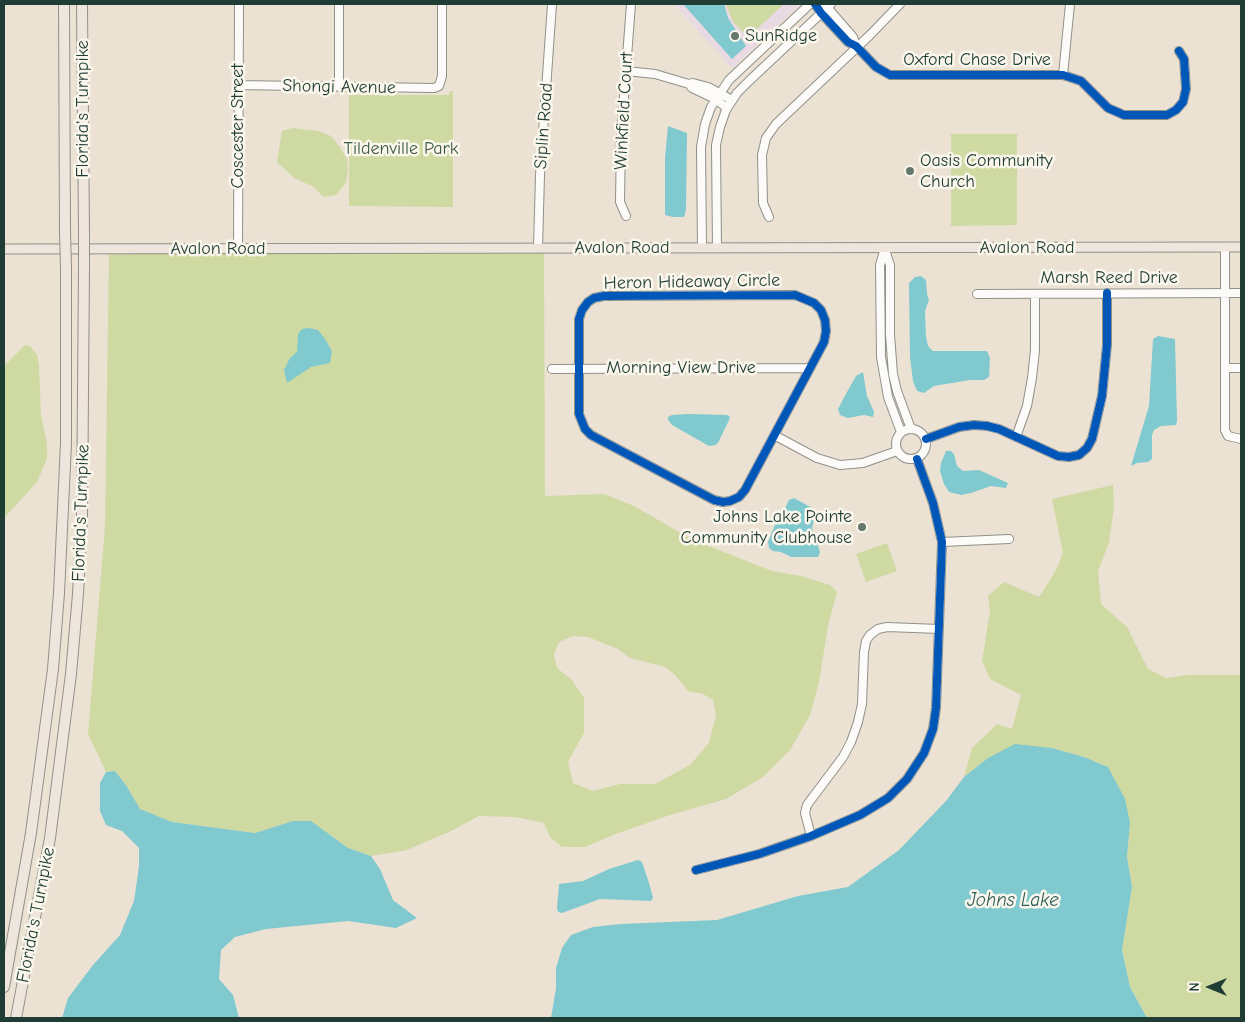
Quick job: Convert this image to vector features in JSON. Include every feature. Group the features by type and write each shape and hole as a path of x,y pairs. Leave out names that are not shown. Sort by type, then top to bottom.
{"highway":[{"name":"Florida's Turnpike","path":"4,987 32,833 53,669 59,592 66,443 64,4"},
{"name":"Florida's Turnpike","path":"16,1018 50,838 62,758 72,665 82,516 84,233 82,4"}],"main road":[{"name":"Avalon Road","path":"4,249 1241,247"}],"street":[{"name":"Coscester Street","path":"238,249 239,4"},
{"path":"339,4 339,87"},
{"name":"Shongi Avenue","path":"238,84 429,89 439,86 442,76 442,4"},
{"name":"Siplin Road","path":"538,248 540,175 552,4"},
{"name":"Winkfield Court","path":"626,216 620,202 621,136 631,4"},
{"path":"702,248 701,147 705,124 717,96 735,74 810,4"},
{"name":"Oxford Chase Drive","path":"816,4 821,13 853,36 856,46 876,67 890,75 1063,74 1081,81 1108,108 1124,115 1167,114 1176,110 1183,102 1186,89 1184,59 1178,51"},
{"path":"769,217 763,203 762,154 766,138 776,124 900,4"},
{"path":"1063,74 1070,4"},
{"path":"717,248 716,145 727,108 749,81 821,13 826,5"},
{"name":"Oxford Chase Drive","path":"826,5 839,27"},
{"path":"626,70 655,74 689,84 693,83 704,86 717,96 727,108"},
{"path":"717,96 732,100"},
{"path":"1225,247 1225,430 1228,436 1241,439"},
{"path":"885,248 890,265 891,356 897,391 911,429"},
{"path":"885,248 880,265 880,335 883,375 888,397 901,432"},
{"name":"Marsh Reed Drive","path":"977,294 1241,293"},
{"path":"1016,437 1026,406 1032,378 1035,350 1035,294"},
{"path":"926,439 959,427 974,425 988,426 1058,456 1069,457 1079,455 1088,448 1092,439 1102,396 1106,354 1107,294"},
{"name":"Heron Hideaway Circle","path":"795,295 814,303 821,310 825,320 824,342 745,490 738,497 730,501 714,500 591,435 585,429 580,414 580,368 580,320 582,310 594,298 604,296 795,295"},
{"path":"880,335 890,335"},
{"name":"Morning View Drive","path":"552,369 810,368"},
{"path":"1225,368 1241,368"},
{"path":"911,429 917,430 926,439 926,449 923,455 917,459 905,459 897,451 895,443 901,432 911,429"},
{"path":"774,435 817,458 840,465 863,463 897,451"},
{"path":"696,870 759,854 811,836 860,815 888,798 907,779 924,753 933,729 936,708 942,542 934,503 917,459"},
{"path":"942,542 1009,539"},
{"path":"811,836 805,813 807,805 843,757 858,722 862,704 864,652 870,635 878,629 887,627 939,629"}],"shaded area":[{"name":"SunRidge","path":"674,4 801,4 732,68"}],"green space":[{"path":"726,4 784,4 748,37 733,22"},
{"name":"Tildenville Park","path":"450,91 453,91 453,207 349,206 349,95 449,95"},
{"path":"293,128 318,131 331,136 339,146 347,159 348,169 346,183 336,195 324,197 312,186 294,178 277,162 282,131"},
{"path":"951,134 1017,134 1017,225 951,226"},
{"path":"544,248 545,496 604,494 634,506 691,539 772,571 801,576 830,585 837,592 828,626 819,682 810,715 790,750 763,777 726,799 667,816 585,847 562,847 550,837 544,823 516,817 479,816 451,831 407,850 371,856 348,848 332,836 293,821 255,833 172,822 140,810 126,785 115,771 106,772 88,734 105,526 109,249","holes":["573,636 588,637 618,649 630,658 665,667 675,675 688,691 703,694 713,700 716,715 709,743 690,765 655,784 620,784 593,791 573,783 568,762 584,733 584,698 572,680 557,668 554,655 559,642"]},
{"path":"25,345 30,346 37,355 39,365 41,415 47,444 47,459 37,482 4,518 4,366"},
{"path":"1113,485 1114,506 1109,543 1098,571 1101,604 1127,627 1148,669 1166,678 1189,675 1241,675 1241,1018 1147,1018 1130,987 1122,950 1132,887 1127,857 1130,823 1108,767 1084,757 1052,748 988,758 964,777 972,748 997,724 1012,729 1021,695 990,679 982,661 990,611 988,596 1004,582 1039,597 1055,572 1063,553 1052,499"},
{"path":"887,543 897,571 866,582 856,554"}],"water":[{"path":"683,4 724,4 728,18 746,46 732,59"},
{"path":"668,126 687,133 686,210 684,217 665,215 665,158"},
{"path":"921,276 926,280 929,300 925,311 928,346 933,351 987,351 990,358 989,377 984,380 970,380 934,386 924,393 917,391 913,381 910,357 909,283 915,277"},
{"path":"302,329 318,330 325,339 332,351 330,363 311,367 287,383 284,370 290,358 297,352 298,334"},
{"path":"1158,336 1175,339 1177,421 1176,425 1161,426 1154,430 1152,435 1152,459 1148,462 1137,463 1131,466 1149,406 1153,339"},
{"path":"863,372 867,396 874,412 873,417 864,415 848,418 840,415 838,409 847,392 856,376"},
{"path":"672,415 727,415 730,417 719,441 716,445 709,446 672,425 668,420 668,417"},
{"path":"946,451 951,451 954,454 957,466 963,471 979,470 1008,483 1006,488 991,486 961,495 949,492 940,471"},
{"path":"794,498 814,509 815,516 812,528 820,552 818,557 791,557 769,548 768,542 775,525 779,521 789,500"},
{"name":"Johns Lake","path":"1015,744 1052,748 1084,757 1108,767 1125,799 1130,823 1127,857 1132,887 1122,950 1130,987 1147,1018 551,1018 556,988 556,968 562,948 571,935 593,927 621,924 717,920 798,896 848,887 899,850 946,801 964,777 988,758"},
{"path":"115,771 140,809 172,822 255,833 293,821 311,821 348,848 371,856 380,869 393,900 417,918 396,928 348,921 266,929 235,937 221,950 219,979 233,995 239,1018 62,1018 68,998 93,965 120,935 134,901 139,866 139,848 122,831 106,825 100,811 100,783 106,772"},
{"path":"638,860 642,862 649,883 653,898 651,901 600,899 562,913 558,912 559,884 583,881 609,869"}],"cycle path":[{"path":"815,4 848,42 856,46 876,67 890,75 1063,75 1081,81 1108,108 1124,115 1167,115 1176,110 1183,102 1186,89 1184,59 1179,51"},
{"path":"926,439 959,427 987,426 999,429 1058,456 1069,457 1079,455 1087,448 1092,439 1102,396 1107,345 1107,293"},
{"path":"795,295 814,303 821,310 825,320 824,342 745,490 739,497 723,502 714,500 591,435 585,429 579,414 579,319 582,310 594,298 604,296 795,295"},
{"path":"696,870 759,854 811,836 860,815 888,798 907,779 924,753 933,729 936,708 942,542 933,503 917,459"}],"place":[{"name":"SunRidge","path":"735,36"},
{"name":"Oasis Community Church","path":"910,171"},
{"name":"Johns Lake Pointe Community Clubhouse","path":"862,527"}]}
